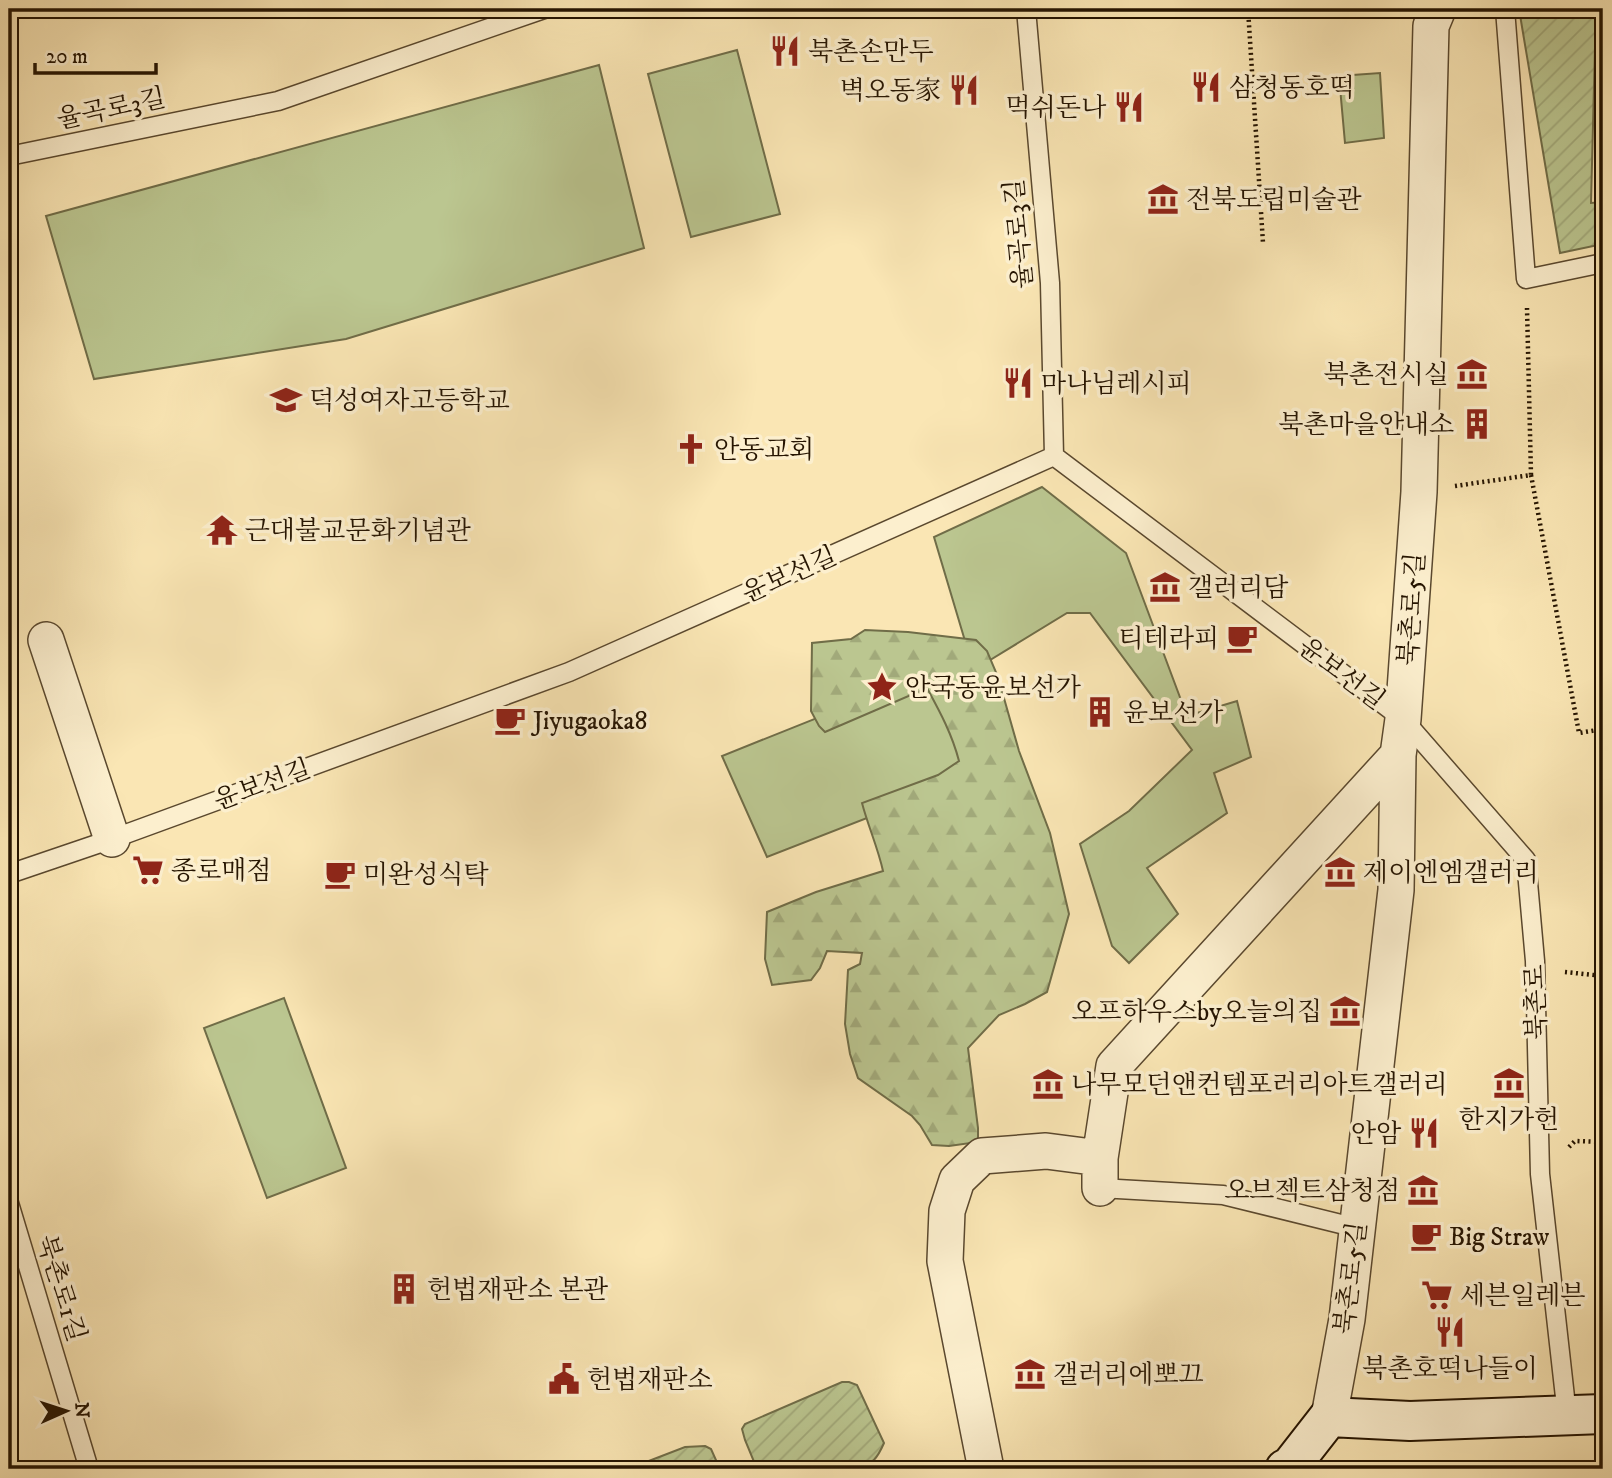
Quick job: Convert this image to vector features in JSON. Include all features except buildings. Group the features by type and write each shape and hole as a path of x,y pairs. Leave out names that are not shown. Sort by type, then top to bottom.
{"street":[{"name":"북촌로5길","path":"1329,1416 1347,1319 1396,890 1398,755 1403,719 1419,492 1431,26 1438,9"},
{"path":"46,640 112,839"},
{"path":"986,1469 946,1261 947,1211 957,1180 982,1156 1046,1152 1100,1173 1114,1066 1398,755"},
{"name":"북촌로","path":"1329,1416 1410,1421 1585,1414"},
{"path":"1285,1469 1290,1467 1329,1416"}],"lane":[{"name":"율곡로3길","path":"9,156 278,101 544,9"},
{"name":"율곡로3길","path":"1026,9 1050,283 1054,456"},
{"path":"1505,9 1526,279 1603,263"},
{"name":"윤보선길","path":"9,874 569,672 1054,456 1403,719"},
{"name":"북촌로","path":"1403,719 1526,860 1535,961 1540,1174 1585,1414"},
{"path":"1100,1173 1223,1195 1357,1228"},
{"name":"북촌로1길","path":"9,1203 89,1469"}],"path":[{"path":"1248,9 1263,243"},
{"path":"1526,279 1531,475 1579,733 1603,729"},
{"path":"1419,492 1531,475"},
{"path":"1535,961 1563,972 1603,976"}],"green space":[{"path":"1519,9 1596,9 1591,203 1603,202 1603,244 1560,253"},
{"path":"737,50 780,214 691,237 648,74"},
{"path":"599,65 644,248 346,339 94,379 46,216"},
{"path":"1380,73 1384,138 1345,143 1339,76"},
{"path":"1042,487 1126,553 1187,716 1237,701 1251,757 1214,773 1227,813 1147,868 1178,914 1129,963 1112,946 1080,844 1129,811 1192,750 1090,613 1067,613 982,665 971,661 934,537"},
{"path":"865,630 976,640 987,651 998,677 1019,751 1050,833 1069,914 1047,992 999,1015 968,1048 978,1142 949,1146 932,1145 912,1116 858,1078 850,1054 845,1024 848,970 860,964 862,953 827,951 811,980 772,985 765,959 767,912 816,892 883,871 862,803 938,775 959,761 949,732 927,688 825,732 819,726 811,711 812,643 851,639"},
{"path":"932,672 980,774 767,857 722,756"},
{"path":"284,998 346,1168 267,1198 204,1028"},
{"path":"842,1382 857,1385 884,1443 874,1460 858,1469 757,1469 742,1429 745,1424"},
{"path":"705,1446 711,1449 720,1469 628,1469 685,1447"}],"place":[{"name":"북촌손만두","path":"785,51"},
{"name":"삼청동호떡","path":"1206,87"},
{"name":"벽오동家","path":"964,90"},
{"name":"먹쉬돈나","path":"1129,107"},
{"name":"전북도립미술관","path":"1163,199"},
{"name":"북촌전시실","path":"1472,374"},
{"name":"마나님레시피","path":"1018,383"},
{"name":"덕성여자고등학교","path":"286,400"},
{"name":"북촌마을안내소","path":"1477,424"},
{"name":"안동교회","path":"691,449"},
{"name":"근대불교문화기념관","path":"222,530"},
{"name":"갤러리담","path":"1165,587"},
{"name":"티테라피","path":"1242,638"},
{"name":"안국동윤보선가","path":"882,687"},
{"name":"윤보선가","path":"1100,712"},
{"name":"Jiyugaoka8","path":"510,720"},
{"name":"종로매점","path":"148,870"},
{"name":"제이엔엠갤러리","path":"1340,872"},
{"name":"미완성식탁","path":"340,874"},
{"name":"오프하우스by오늘의집","path":"1345,1011"},
{"name":"한지가헌","path":"1509,1083"},
{"name":"나무모던앤컨템포러리아트갤러리","path":"1048,1084"},
{"name":"안암","path":"1424,1133"},
{"name":"오브젝트삼청점","path":"1423,1190"},
{"name":"Big Straw","path":"1426,1236"},
{"name":"헌법재판소 본관","path":"404,1289"},
{"name":"세븐일레븐","path":"1437,1295"},
{"name":"북촌호떡나들이","path":"1450,1332"},
{"name":"갤러리에뽀끄","path":"1030,1374"},
{"name":"헌법재판소","path":"564,1379"}]}
